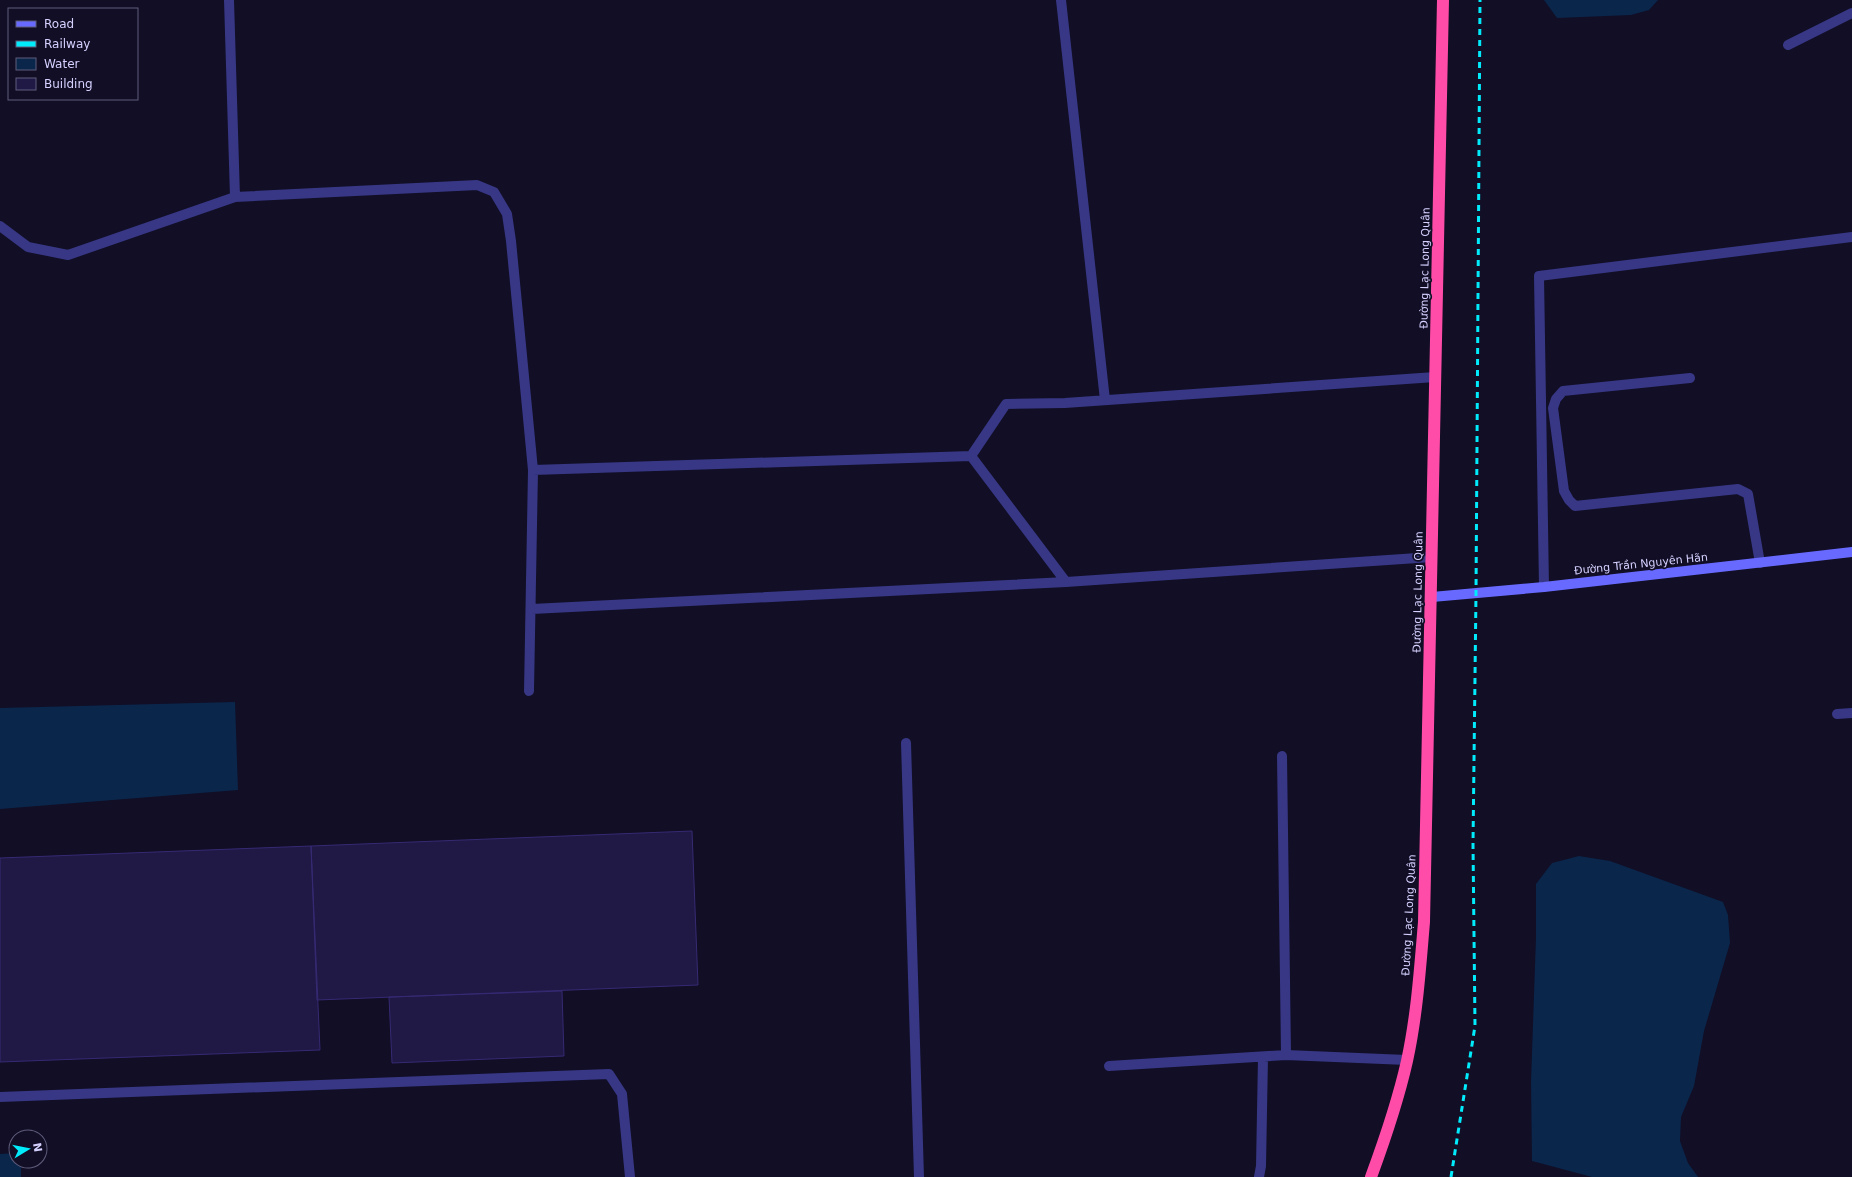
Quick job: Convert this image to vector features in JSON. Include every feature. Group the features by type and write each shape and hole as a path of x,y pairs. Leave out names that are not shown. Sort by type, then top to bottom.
{"highway":[{"name":"Đường Lạc Long Quân","path":"1371,1177 1396,1102 1407,1060 1419,987 1424,922 1432,597 1443,0"}],"street":[{"path":"228,0 235,197"},
{"path":"1061,0 1105,400"},
{"path":"1788,45 1852,13"},
{"path":"0,226 28,247 68,255 235,197 477,186 494,192 507,214 511,241 533,470 532,609 529,692"},
{"path":"1544,587 1539,276 1852,237"},
{"path":"971,456 1006,404 1105,400 1435,378"},
{"path":"1690,378 1563,391 1556,399 1553,408 1564,491 1569,500 1575,506 1738,489 1748,494 1760,563"},
{"path":"533,470 971,456"},
{"path":"971,456 1066,582"},
{"name":"Đường Trần Nguyên Hãn","path":"1432,597 1544,587 1852,552"},
{"path":"532,609 1066,582 1432,557"},
{"path":"1837,714 1852,713"},
{"path":"906,744 920,1177"},
{"path":"1282,756 1286,1055"},
{"path":"1109,1066 1286,1055 1407,1060"},
{"path":"1259,1177 1261,1166 1263,1057"},
{"path":"0,1097 610,1074 622,1094 630,1177"}],"water":[{"path":"1544,0 1658,0 1649,10 1631,15 1557,18"},
{"path":"235,702 238,790 0,809 0,708"},
{"path":"1579,856 1610,861 1723,902 1728,915 1730,943 1704,1031 1694,1086 1681,1117 1680,1141 1688,1163 1698,1177 1592,1177 1532,1161 1531,1082 1536,937 1536,884 1552,863"},
{"path":"0,1154 8,1154 8,1169 21,1169 21,1177 0,1177"}],"building":[{"path":"692,831 698,985 317,1000 311,846"},
{"path":"311,846 320,1050 0,1062 0,858"},
{"path":"562,991 564,1056 392,1063 389,997"}],"railway":[{"path":"1451,1177 1475,1026 1473,844 1480,0"}]}
